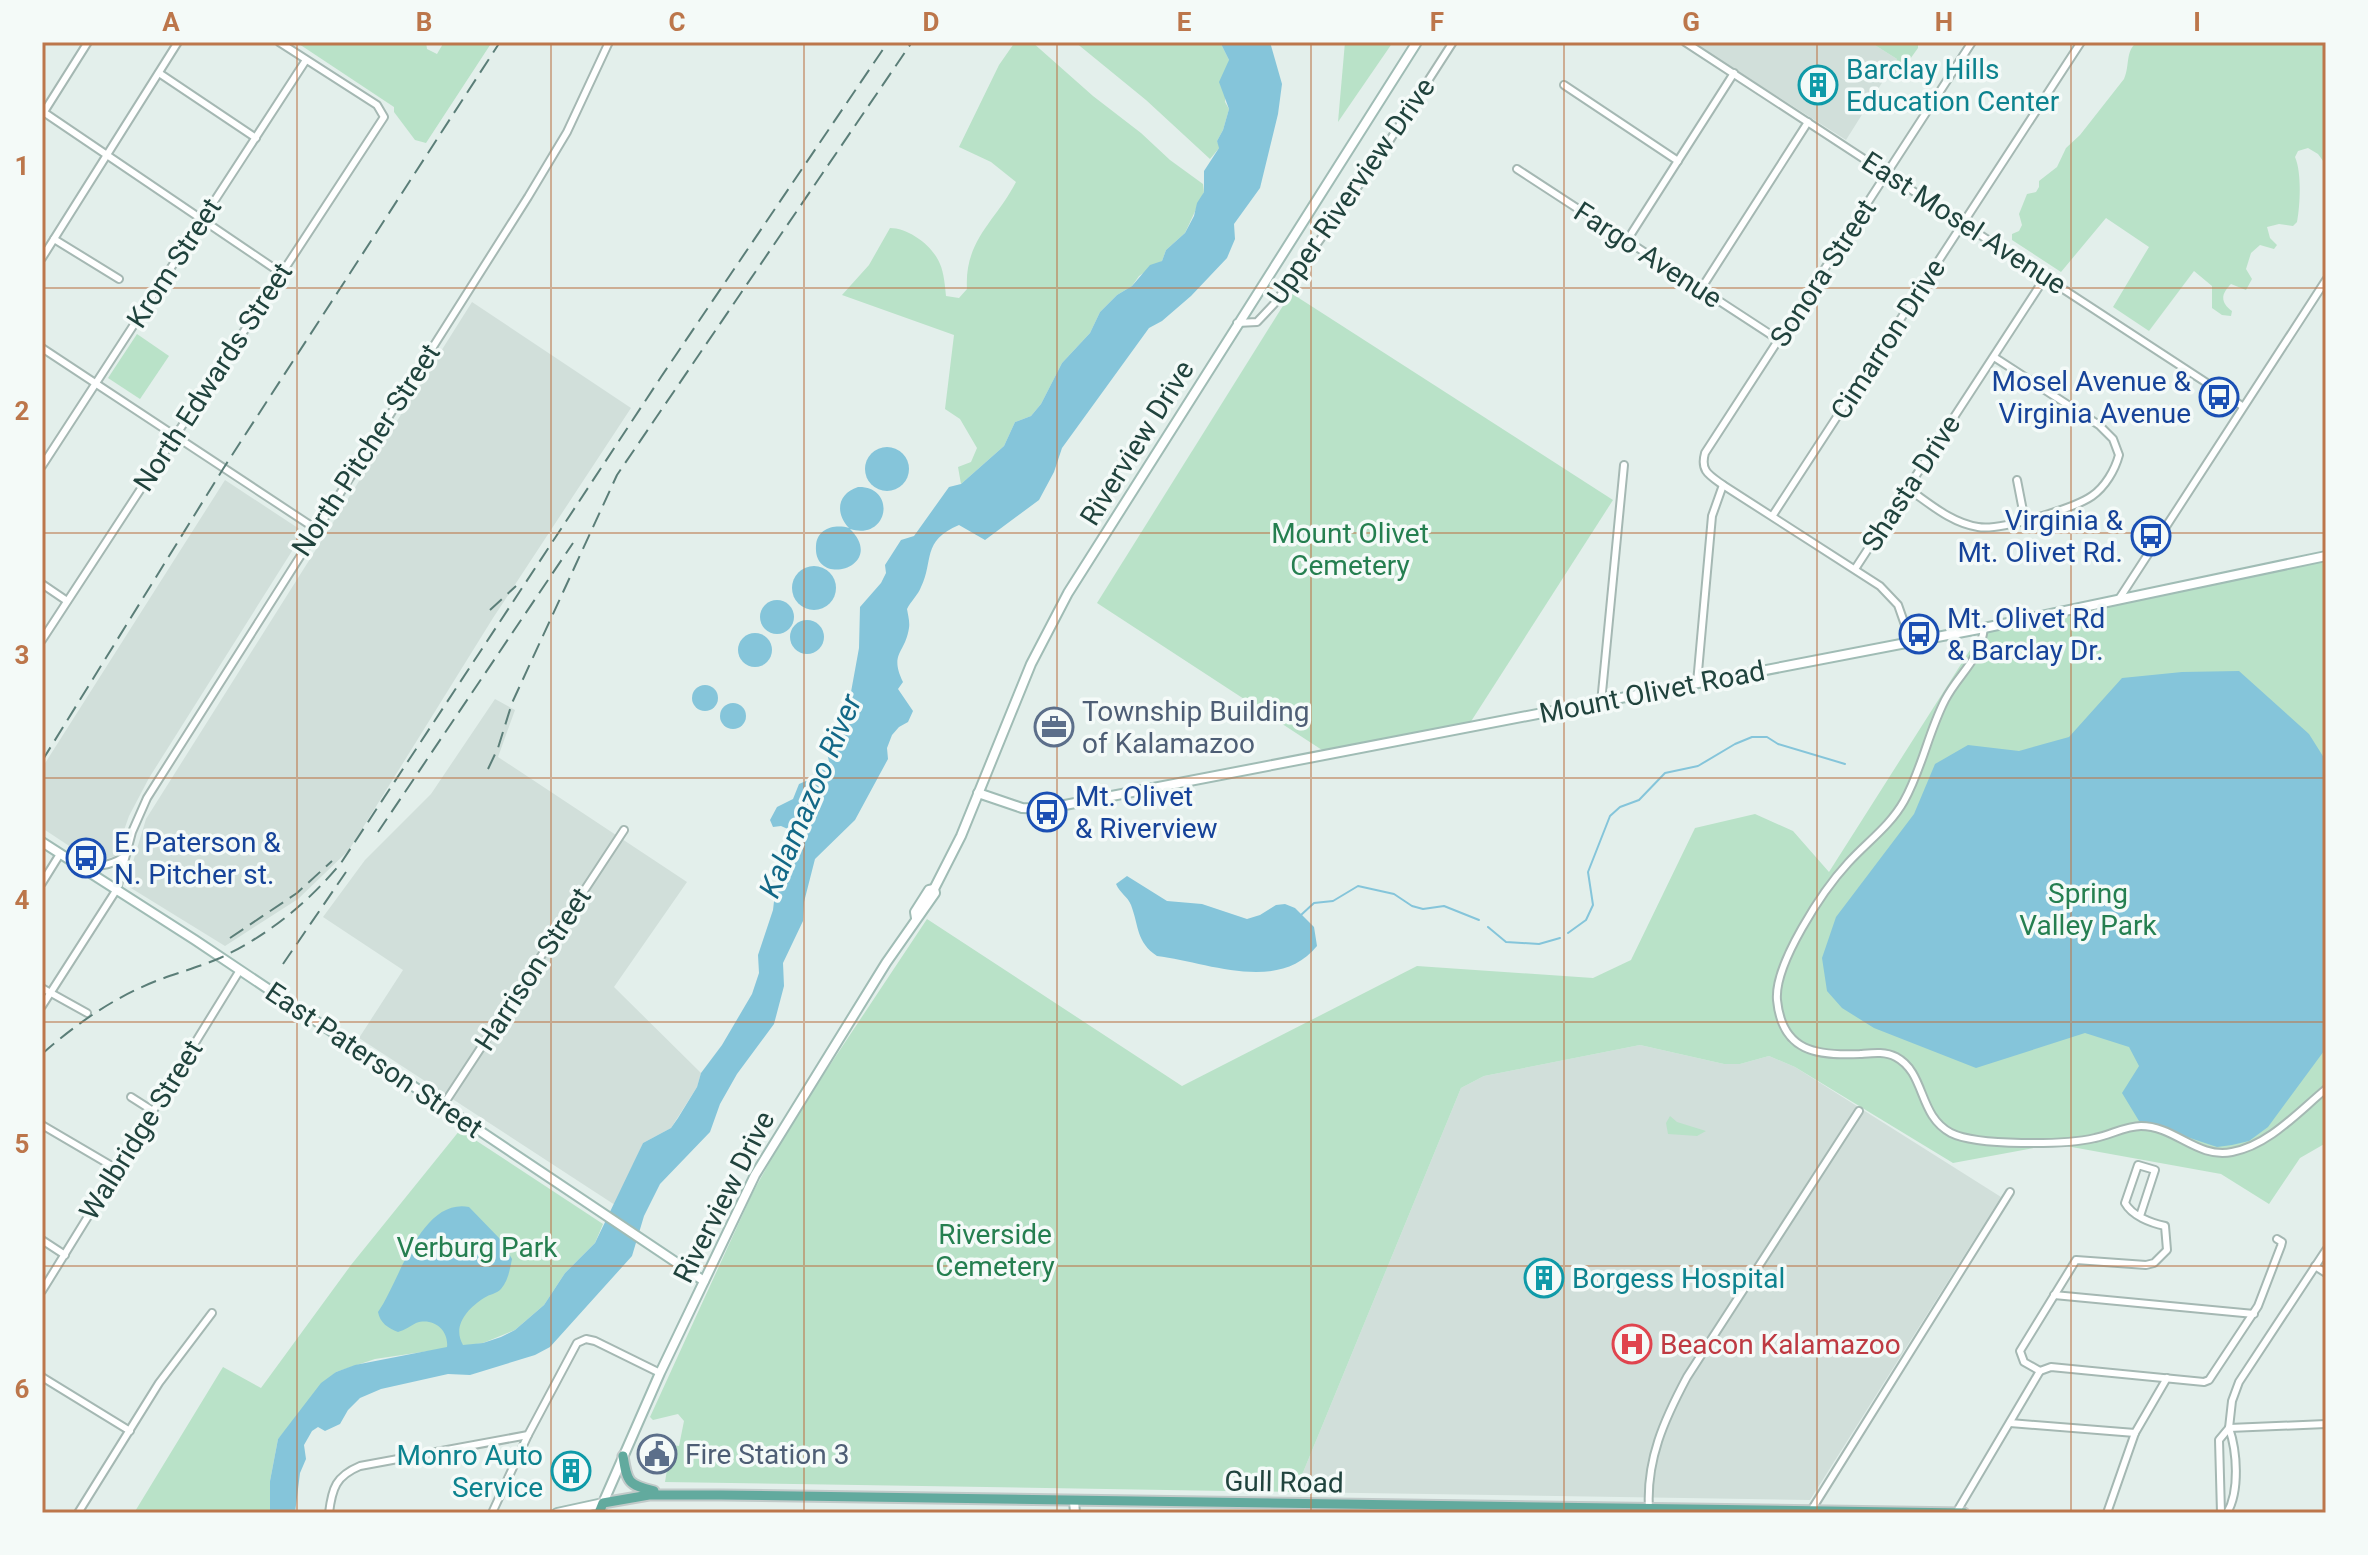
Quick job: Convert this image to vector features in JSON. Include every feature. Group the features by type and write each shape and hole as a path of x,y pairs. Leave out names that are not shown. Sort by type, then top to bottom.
{"main road":[{"path":"623,1456 626,1477 631,1484 669,1495"},
{"name":"Gull Road","path":"601,1508 631,1497 669,1495 1964,1513"}],"street":[{"path":"88,42 43,113 281,273"},
{"path":"42,258 178,42"},
{"path":"279,42 306,60"},
{"name":"North Pitcher Street","path":"117,889 124,857 147,798 567,132 609,42"},
{"name":"Riverview Drive","path":"601,1508 725,1233 769,1151 916,918 915,912 929,890 934,889 961,836 1018,692 1053,621 1237,323 1417,42"},
{"name":"Upper Riverview Drive","path":"1237,323 1257,322 1274,304 1379,157 1453,42"},
{"name":"East Mosel Avenue","path":"1685,42 2242,406"},
{"name":"Sonora Street","path":"1723,485 1705,472 1702,464 1705,453 1972,42"},
{"name":"Cimarron Drive","path":"1773,515 2081,42"},
{"name":"North Edwards Street","path":"42,640 384,115 377,105 306,60"},
{"name":"Krom Street","path":"42,466 306,60"},
{"path":"159,73 256,138"},
{"path":"1626,242 1734,73"},
{"path":"1564,85 1678,161"},
{"path":"1701,289 1808,122"},
{"name":"Fargo Avenue","path":"1517,169 1779,340"},
{"path":"54,239 119,279"},
{"name":"Shasta Drive","path":"1855,569 2046,276"},
{"path":"2118,599 2326,280"},
{"path":"42,348 316,529"},
{"path":"1907,488 1948,516 1975,527 2002,528 2091,496 2111,475 2119,450 2108,433 1994,357"},
{"path":"1601,703 1624,465"},
{"path":"2017,480 2025,521"},
{"path":"1697,683 1712,516 1723,485 1880,586 1898,605 1911,642"},
{"name":"Mount Olivet Road","path":"978,793 1022,808 1044,809 1984,628 2326,556"},
{"path":"42,584 67,601"},
{"path":"1984,628 1978,655 1946,697 1903,803 1879,834 1837,877 1786,957 1777,992 1787,1032 1797,1043 1815,1053 1878,1053 1897,1058 1913,1073 1925,1105 1940,1125 1960,1137 1976,1140 2069,1141 2092,1139 2141,1126 2162,1131 2208,1152 2234,1152 2267,1137 2326,1089"},
{"name":"Harrison Street","path":"442,1107 624,830"},
{"name":"East Paterson Street","path":"42,842 240,970 704,1281"},
{"path":"42,883 60,854"},
{"path":"74,863 96,867 113,864 124,857"},
{"path":"42,1006 117,889"},
{"name":"Walbridge Street","path":"42,1291 240,970"},
{"path":"42,988 87,1013"},
{"path":"131,1097 153,1111"},
{"path":"1643,1510 1652,1462 1671,1407 1687,1377 1859,1111"},
{"path":"42,1125 117,1169"},
{"path":"2040,1371 2024,1362 2020,1351 2076,1260 2138,1265 2154,1263 2167,1250 2165,1226 2140,1216 2127,1208 2125,1203 2138,1165 2155,1170 2140,1216"},
{"path":"1812,1509 2010,1192"},
{"path":"1956,1513 2040,1371 2051,1367 2204,1382 2209,1380 2254,1314 2281,1246 2282,1242 2277,1239"},
{"path":"42,1240 65,1255"},
{"path":"2224,1513 2232,1505 2234,1444 2229,1428 2232,1401 2239,1382 2326,1250"},
{"path":"2315,1266 2326,1273"},
{"path":"2054,1295 2254,1314"},
{"path":"78,1513 159,1383 212,1313"},
{"path":"492,1513 528,1435 577,1343 586,1339 607,1346 660,1373"},
{"path":"42,1377 130,1431"},
{"path":"2107,1513 2135,1433 2164,1378"},
{"path":"2010,1423 2135,1433"},
{"path":"2224,1513 2219,1440 2229,1428 2326,1424"},
{"path":"329,1513 335,1484 342,1476 360,1466 528,1435"},
{"path":"1074,1501 1075,1513"},
{"path":"557,1513 601,1508"}],"shaded area":[{"name":"Barclay Hills Education Center","path":"1692,42 1870,42 1897,59 1846,140"},
{"path":"472,302 631,408 493,618 349,850 298,899 225,946 126,885 146,819"},
{"path":"225,480 304,532 149,778 129,816 115,856 95,863 42,828 42,768"},
{"path":"495,699 515,710 498,757 687,882 614,987 701,1073 697,1087 671,1128 643,1143 615,1205 359,1038 403,970 323,917 365,860 431,794"},
{"name":"Beacon Kalamazoo","path":"1640,1045 1724,1064 1740,1064 1769,1056 1795,1067 2001,1197 1810,1500 1295,1492 1461,1088 1484,1076"}],"green space":[{"path":"296,42 426,42 427,49 437,54 444,42 492,42 426,143 415,140 394,112 394,107"},
{"path":"1015,42 1032,42 1170,160 1203,184 1204,192 1185,233 1166,250 1162,261 1139,276 1132,286 1117,295 1100,312 1090,333 1062,363 1041,404 1031,416 1015,422 1004,446 961,484 958,467 971,462 977,448 960,419 945,409 954,335 842,295 869,265 890,228 912,235 937,257 946,296 959,298 967,289 967,272 976,244 1016,182 991,162 959,147 999,65"},
{"path":"1075,42 1220,42 1229,60 1225,102 1229,109 1217,141 1220,147 1210,159 1146,100"},
{"path":"1345,42 1393,42 1338,122"},
{"path":"1870,42 1918,42 1918,48 1895,80 1887,74 1897,59"},
{"path":"2137,42 2326,42 2326,165 2318,154 2308,148 2298,151 2295,157 2300,180 2297,222 2293,226 2279,224 2267,227 2270,238 2277,245 2274,249 2260,245 2251,253 2246,269 2252,279 2246,290 2231,284 2225,291 2223,298 2232,311 2231,316 2222,315 2212,308 2212,286 2194,271 2149,331 2113,307 2149,247 2106,218 2061,272 2012,240 2012,234 2019,231 2022,225 2019,214 2027,194 2036,192 2039,181 2057,167 2066,148 2124,79 2129,54"},
{"name":"Mount Olivet Cemetery","path":"1291,293 1613,500 1470,723 1322,750 1097,603"},
{"path":"137,334 169,356 140,399 108,378"},
{"name":"Riverside Cemetery","path":"2326,555 2326,1143 2300,1158 2269,1204 2221,1174 2055,1144 1953,1163 1795,1067 1769,1056 1740,1064 1724,1064 1640,1045 1484,1076 1461,1088 1295,1492 665,1482 671,1445 679,1446 684,1421 678,1414 653,1420 650,1417 753,1192 792,1122 927,919 1182,1086 1417,966 1593,978 1631,960 1695,828 1755,814 1793,831 1829,872 1984,628"},
{"path":"1670,1116 1677,1122 1706,1131 1697,1136 1668,1134 1666,1123"},
{"name":"Verburg Park","path":"460,1130 603,1224 595,1243 565,1273 544,1305 515,1330 483,1343 375,1359 336,1372 278,1439 270,1481 270,1513 134,1513 223,1367 261,1388 351,1265"}],"water":[{"name":"Kalamazoo River","path":"1220,42 1270,42 1282,84 1260,188 1234,224 1235,239 1227,258 1191,296 1149,328 1062,448 1039,500 985,540 959,525 947,531 934,545 925,578 907,609 909,628 897,665 903,682 898,689 913,711 908,722 892,735 887,748 888,759 855,820 815,859 804,902 803,921 783,963 784,986 774,1024 737,1074 720,1104 710,1132 660,1184 644,1216 632,1256 550,1347 535,1355 470,1375 448,1374 381,1389 360,1398 340,1424 325,1431 318,1427 312,1431 304,1445 306,1459 300,1473 295,1513 270,1513 270,1481 278,1439 321,1383 336,1372 355,1365 447,1347 443,1330 434,1323 416,1323 398,1332 385,1325 378,1312 413,1245 437,1216 452,1208 469,1207 501,1240 512,1259 503,1286 472,1307 463,1318 459,1331 463,1345 501,1337 515,1330 544,1305 565,1273 595,1243 643,1143 671,1128 678,1118 697,1087 701,1073 722,1045 752,994 759,973 758,955 773,910 777,876 795,846 790,830 773,827 770,820 777,807 793,799 799,784 814,782 818,778 817,771 830,765 825,746 841,720 851,692 859,648 860,607 881,583 886,573 885,565 901,540 914,536 949,487 961,484 1004,446 1015,422 1031,416 1041,404 1062,363 1090,333 1100,312 1117,295 1132,286 1150,265 1162,261 1166,250 1185,233 1204,192 1204,171 1219,148 1217,141 1229,109 1219,82 1229,60"},
{"path":"887,447 903,453 909,469 903,485 887,491 871,485 865,469 871,453"},
{"path":"858,487 870,489 879,495 883,503 880,521 863,531 850,529 859,542 860,554 855,562 835,570 825,567 818,559 817,540 828,529 849,528 840,504 846,494"},
{"path":"814,566 830,572 836,588 830,604 814,610 798,604 792,588 798,572"},
{"path":"777,600 789,605 794,617 789,629 777,634 765,629 760,617 765,605"},
{"path":"807,620 819,625 824,637 819,649 807,654 795,649 790,637 795,625"},
{"path":"755,633 767,638 772,650 767,662 755,667 743,662 738,650 743,638"},
{"name":"Spring Valley Park","path":"2239,671 2309,734 2326,761 2326,1044 2268,1127 2249,1141 2217,1147 2139,1121 2122,1093 2139,1066 2129,1047 2085,1033 1976,1068 1874,1028 1842,1008 1827,991 1822,958 1836,917 1914,814 1935,764 1968,745 2019,751 2069,737 2122,678 2182,672"},
{"path":"705,685 715,688 718,698 715,708 705,711 695,708 692,698 695,688"},
{"path":"733,703 743,706 746,716 743,726 733,729 723,726 720,716 723,706"},
{"path":"1127,876 1167,901 1202,904 1247,919 1285,904 1295,908 1314,927 1317,946 1301,960 1283,969 1262,972 1219,968 1157,956 1145,945 1131,905 1116,884"}],"waterway":[{"path":"1568,933 1586,920 1593,905 1588,872 1610,816 1620,807 1639,800 1665,773 1698,766 1752,737 1767,737 1778,744 1845,764"},
{"path":"1301,915 1314,903 1333,901 1358,886 1394,894 1412,906 1423,909 1444,906 1479,920"},
{"path":"1488,927 1506,942 1539,944 1560,938"}],"railway":[{"path":"42,761 223,469 500,42"},
{"path":"42,1054 82,1022 125,995 220,958 254,940 301,905 341,863 661,377 888,42"},
{"path":"488,769 512,703 617,475 912,42"},
{"path":"378,832 573,543"},
{"path":"490,610 516,586"},
{"path":"230,938 297,893 332,861"},
{"path":"283,964 346,872"}],"place":[{"name":"Barclay Hills Education Center","path":"1818,85"},
{"name":"Mosel Avenue & Virginia Avenue","path":"2219,397"},
{"name":"Virginia & Mt. Olivet Rd.","path":"2151,536"},
{"name":"Mt. Olivet Rd & Barclay Dr.","path":"1919,634"},
{"name":"Township Building of Kalamazoo","path":"1054,727"},
{"name":"Mt. Olivet & Riverview","path":"1047,812"},
{"name":"E. Paterson & N. Pitcher st.","path":"86,858"},
{"name":"Borgess Hospital","path":"1544,1278"},
{"name":"Beacon Kalamazoo","path":"1632,1344"},
{"name":"Fire Station 3","path":"657,1454"},
{"name":"Monro Auto Service","path":"571,1471"}]}
